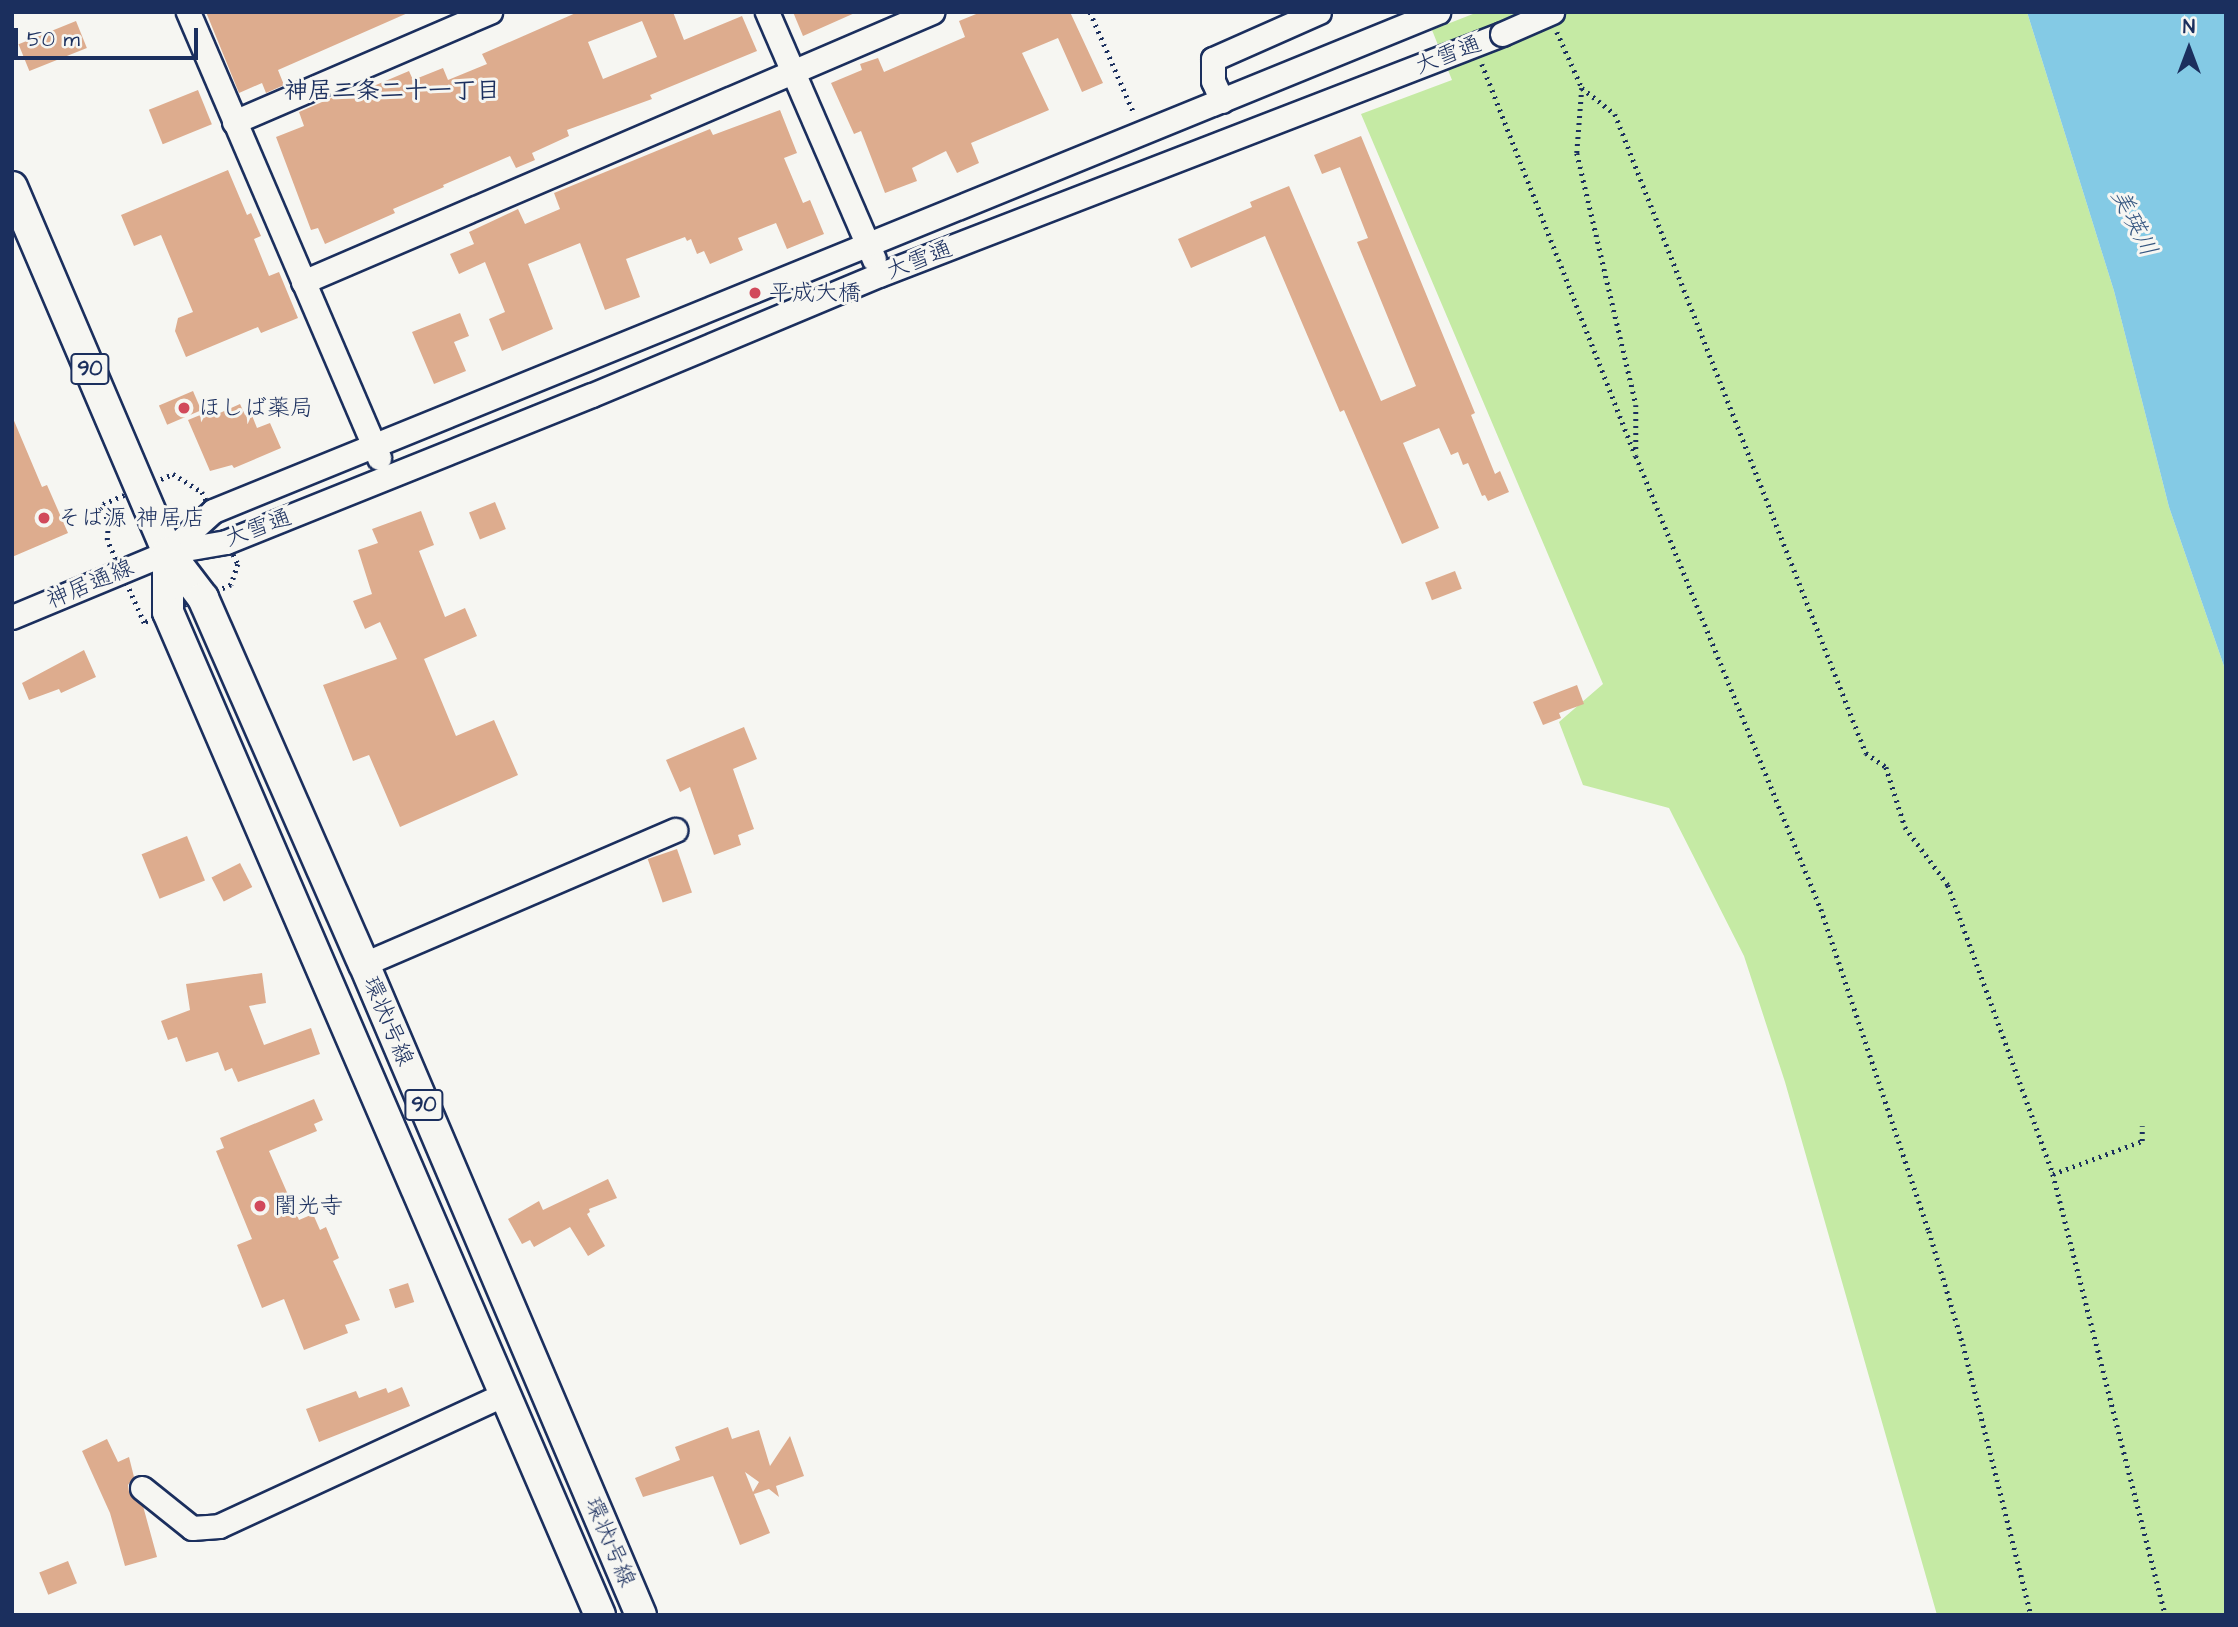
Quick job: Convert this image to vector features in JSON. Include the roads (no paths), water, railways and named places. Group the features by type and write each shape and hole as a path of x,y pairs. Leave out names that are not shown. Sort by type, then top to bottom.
{"main road":[{"name":"環状1号線","path":"12,187 167,552 203,598 364,964 640,1615"},
{"name":"環状1号線","path":"167,552 167,612 600,1615"}],"street":[{"path":"188,12 386,477"},
{"path":"234,121 490,12"},
{"path":"767,12 869,245 879,275"},
{"path":"303,282 932,12"},
{"path":"1222,102 1213,82 1213,60 1319,12"},
{"name":"大雪通","path":"167,552 214,511 1438,12"},
{"name":"大雪通","path":"167,552 226,542 879,275 1502,34 1553,19"},
{"name":"神居通線","path":"12,617 167,552"},
{"path":"364,964 675,830"},
{"path":"142,1488 192,1528 219,1526 505,1394"}],"water":[{"name":"美瑛川","path":"2027,12 2226,12 2226,672 2169,507 2114,291"}],"place":[{"name":"平成大橋","path":"755,293"},
{"name":"ほしば薬局","path":"184,408"},
{"name":"そば源 神居店","path":"44,518"},
{"name":"闇光寺","path":"260,1206"}],"district":[{"name":"神居二条二十一丁目","path":"392,92"}]}
